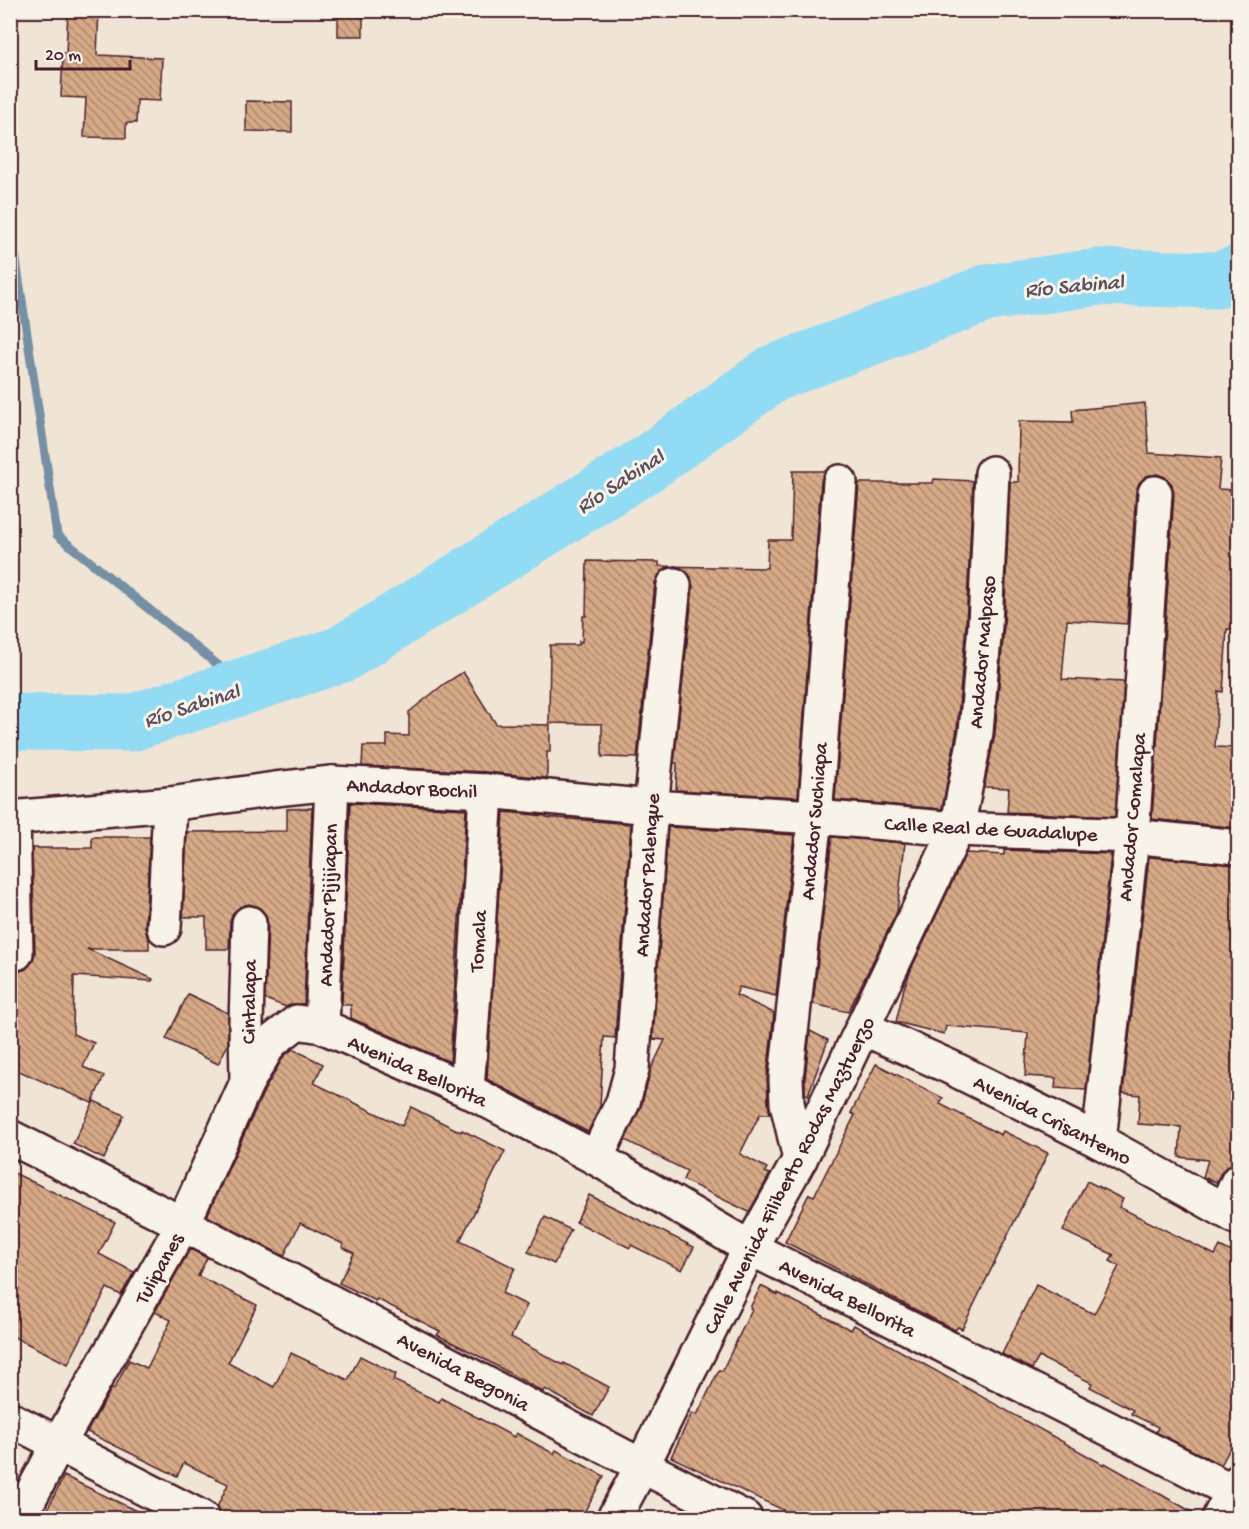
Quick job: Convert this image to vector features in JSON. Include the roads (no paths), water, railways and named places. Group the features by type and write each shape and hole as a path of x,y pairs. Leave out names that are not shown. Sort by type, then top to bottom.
{"street":[{"name":"Andador Malpaso","path":"957,829 979,701 992,473"},
{"name":"Andador Suchiapa","path":"800,1159 787,1103 786,1078 815,817 840,482"},
{"name":"Andador Comalapa","path":"1099,1141 1132,836 1155,493"},
{"name":"Andador Palenque","path":"597,1158 623,1102 632,1069 651,807 674,585"},
{"name":"Andador Bochil","path":"12,818 170,804 332,783 486,791 651,807 815,817"},
{"name":"Andador Pijijiapan","path":"309,1024 332,783"},
{"name":"Tomala","path":"467,1090 486,791"},
{"path":"164,928 170,804"},
{"name":"Calle Real de Guadalupe","path":"815,817 957,829 1132,836 1239,847"},
{"path":"12,818 16,952"},
{"name":"Calle Avenida Filiberto Rodas Maztuerzo","path":"614,1518 750,1248 800,1159 957,829"},
{"name":"Cintalapa","path":"247,1082 249,923"},
{"name":"Tulipanes","path":"19,1518 58,1444 183,1224 247,1082 270,1043 309,1024"},
{"name":"Avenida Bellorita","path":"309,1024 467,1090 597,1158 750,1248 1232,1496"},
{"name":"Avenida Crisantemo","path":"863,1028 950,1067 1099,1141 1231,1214"},
{"name":"Avenida Begonia","path":"10,1137 183,1224 745,1518"},
{"path":"1231,1214 1239,1181"},
{"path":"10,1419 202,1518"}],"waterway":[{"path":"10,220 57,535 244,686"},
{"name":"Río Sabinal","path":"10,722 131,723 342,654 647,464 774,373 987,293 1098,277 1217,280 1238,274"}]}
